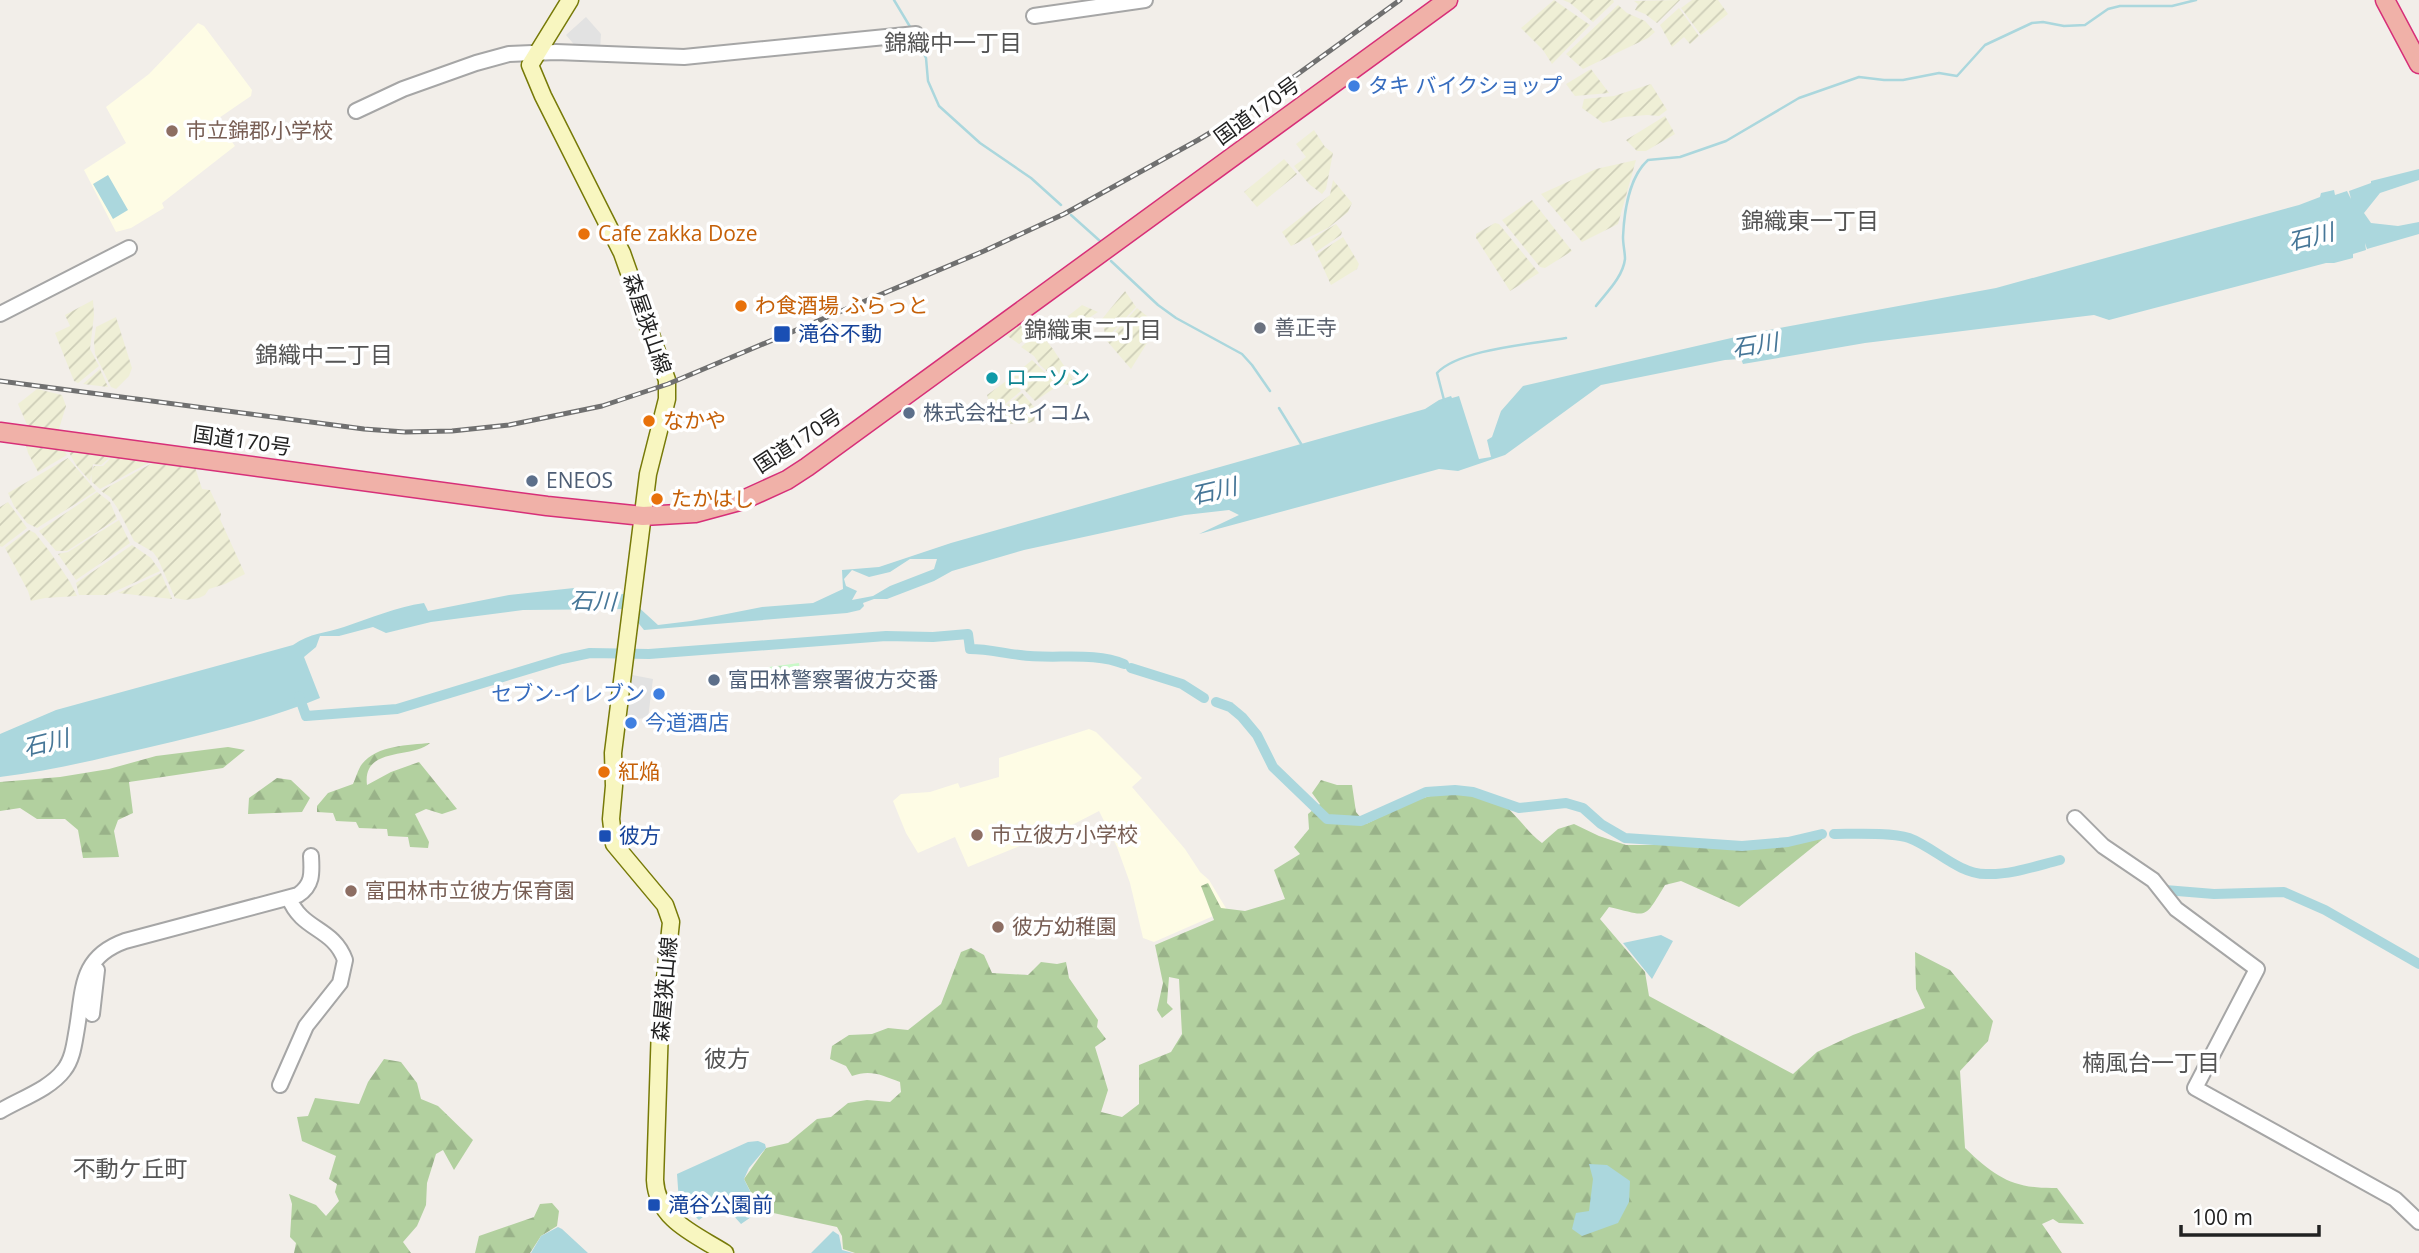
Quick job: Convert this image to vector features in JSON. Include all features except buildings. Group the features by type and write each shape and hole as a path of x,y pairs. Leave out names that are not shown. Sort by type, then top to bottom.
{"highway":[{"name":"国道170号","path":"0,432 534,504 643,516 714,508 757,495 787,480 1448,0"},
{"path":"2385,0 2416,51"},
{"path":"2398,0 2416,51"}],"main road":[{"path":"536,53 570,0"},
{"name":"森屋狭山線","path":"536,53 530,65 533,74 615,237 667,376 667,400 649,471 613,753 611,835 617,848 665,905 671,922 660,1017 655,1187 661,1205 676,1223 725,1253"}],"street":[{"path":"1034,16 1137,1"},
{"path":"356,111 402,89 509,54 684,57 916,34"},
{"path":"0,314 130,248"},
{"path":"2075,818 2103,846 2152,880 2176,909 2257,969 2195,1087 2395,1199 2419,1222"},
{"path":"0,1111 57,1078 66,1067 75,1041 87,970 96,957 125,941 289,898 306,890 312,874 311,856"},
{"path":"280,1085 306,1026 340,983 345,960 336,942 299,917 289,898"},
{"path":"92,1014 97,968 106,950"}],"shaded area":[{"path":"586,17 601,34 600,50 578,49 566,35"},
{"name":"市立錦郡小学校","path":"198,23 204,26 252,90 251,96 216,120 235,146 162,203 164,208 131,228 116,232 84,170 126,143 106,107 149,74"},
{"path":"627,674 653,679 648,718 620,720"},
{"name":"市立彼方小学校","path":"1089,729 1096,732 1142,778 1132,787 1209,880 1227,910 1154,942 1143,938 1130,883 1117,847 1099,811 1072,825 968,867 955,837 918,853 906,833 893,801 901,794 930,792 958,783 960,788 999,777 999,758"}],"green space":[{"path":"1554,0 1590,25 1552,64 1543,50 1521,28"},
{"path":"1563,0 1613,0 1614,2 1593,22"},
{"path":"1680,0 1657,23 1635,10 1638,4 1634,1"},
{"path":"1692,0 1718,0 1728,14 1701,35 1681,8"},
{"path":"1618,5 1627,13 1645,21 1655,32 1648,38 1583,69 1566,54"},
{"path":"1679,8 1699,36 1690,44 1684,37 1672,47 1660,25"},
{"path":"1591,69 1609,93 1575,96 1566,84"},
{"path":"1651,84 1667,110 1659,116 1624,117 1603,123 1582,108 1584,99 1614,96"},
{"path":"1665,116 1675,134 1646,151 1637,151 1626,140"},
{"path":"1314,130 1325,147 1333,153 1326,189 1322,194 1309,184 1294,166 1306,157 1296,144"},
{"path":"1284,159 1297,174 1257,207 1244,192"},
{"path":"1636,160 1618,224 1582,242 1541,194 1596,169"},
{"path":"1333,180 1352,203 1348,212 1328,228 1291,246 1282,232 1330,195"},
{"path":"1532,200 1572,251 1545,268 1540,267 1502,220"},
{"path":"1495,223 1499,224 1539,273 1510,291 1476,238 1476,234"},
{"path":"1336,224 1342,232 1341,235 1316,252 1310,240"},
{"path":"1343,237 1359,264 1357,269 1331,285 1317,254"},
{"path":"1125,291 1136,307 1106,339 1102,319"},
{"path":"93,300 90,349 99,366 78,383 74,381 55,333 70,326 65,315"},
{"path":"1082,305 1098,312 1054,341 1048,332"},
{"path":"1137,308 1153,321 1147,343 1131,369 1107,341"},
{"path":"116,317 132,368 129,376 116,389 111,387 95,354 94,341 96,327"},
{"path":"1024,317 1036,327 1034,332 1019,344 1003,330"},
{"path":"1039,332 1072,378 1073,385 1061,384 1034,356 1021,347"},
{"path":"1032,360 1057,384 1035,401 1012,377"},
{"path":"100,369 108,387 83,384"},
{"path":"1009,379 1021,391 993,414 987,395"},
{"path":"37,389 62,395 66,406 58,432 28,427 18,404"},
{"path":"1022,393 1036,409 1034,421 1000,424 994,415"},
{"path":"25,441 61,446 67,455 38,472"},
{"path":"66,447 109,453 108,459 101,465 93,464 90,481 76,465"},
{"path":"111,453 152,461 100,489 92,482 91,472 94,466 103,466 110,459"},
{"path":"68,458 96,491 37,528 27,523 8,493"},
{"path":"156,461 195,467 202,489 210,490 245,574 209,589 199,598 175,598 158,559 153,552 134,541 118,509 110,497 101,491"},
{"path":"97,492 110,502 117,519 67,551 56,551 39,531"},
{"path":"8,502 27,528 2,547 0,507"},
{"path":"119,520 130,543 76,580 58,554 68,552"},
{"path":"29,530 35,533 50,552 77,596 31,601 5,548"},
{"path":"132,545 151,558 160,571 107,595 79,595 76,583"},
{"path":"161,573 172,599 118,593"},
{"path":"799,663 800,670 748,684 747,670"},
{"path":"430,743 412,751 390,755 372,764 367,785 391,772 419,762 457,809 442,814 426,809 415,814 429,842 428,848 410,847 408,837 388,836 387,829 359,828 356,822 336,821 333,813 317,812 317,806 328,793 353,784 359,768 376,753 394,747"},
{"path":"228,747 245,750 223,768 129,782 133,813 118,820 114,831 119,857 83,858 78,830 65,819 37,819 20,808 0,811 0,782 60,777 109,769 156,756"},
{"path":"277,778 291,780 310,798 302,812 248,814 249,798"},
{"path":"1321,780 1337,785 1352,785 1356,812 1366,824 1409,803 1452,793 1467,794 1502,804 1542,843 1558,829 1574,824 1626,845 1744,849 1824,838 1739,907 1681,881 1665,885 1653,905 1644,913 1609,907 1600,919 1645,972 1649,996 1793,1074 1817,1052 1853,1035 1925,1008 1916,989 1915,952 1950,970 1993,1021 1988,1041 1960,1071 1965,1148 1986,1167 2007,1180 2029,1186 2057,1188 2084,1224 2059,1223 2053,1219 2042,1224 2062,1253 855,1253 843,1249 842,1236 837,1227 760,1210 744,1179 766,1148 788,1143 817,1119 831,1117 848,1103 867,1100 890,1102 901,1092 900,1082 882,1075 865,1073 852,1076 846,1066 830,1059 832,1046 849,1035 872,1034 888,1028 908,1030 941,1004 961,952 971,948 984,955 992,973 1028,975 1041,962 1066,962 1069,978 1098,1020 1097,1027 1106,1039 1095,1047 1108,1090 1101,1112 1122,1117 1139,1104 1139,1065 1171,1052 1182,1034 1179,979 1169,977 1167,1003 1173,1009 1162,1018 1157,1010 1163,983 1155,945 1214,920 1201,886 1208,883 1221,908 1245,911 1285,899 1274,870 1300,854 1294,847 1309,829 1308,814 1320,804 1312,793"},
{"path":"384,1059 401,1062 417,1083 421,1099 438,1106 473,1140 454,1170 443,1150 436,1154 427,1183 426,1205 417,1226 403,1242 411,1253 294,1253 296,1243 290,1237 292,1204 289,1194 316,1205 326,1216 339,1201 335,1192 337,1184 329,1179 336,1156 302,1141 297,1117 308,1116 315,1098 359,1104 368,1082"},
{"path":"552,1203 559,1211 557,1226 541,1236 530,1253 475,1253 479,1236 534,1217 540,1204"}],"water":[{"name":"石川","path":"2419,169 2419,180 2380,193 2364,213 2371,223 2398,226 2419,222 2419,234 2367,249 2365,243 2366,250 2353,254 2353,258 2109,320 2094,315 1865,343 1743,364 1741,359 1725,360 1601,385 1505,455 1458,471 1439,469 1199,534 1239,515 1229,510 1185,515 1024,550 952,571 887,599 874,599 863,603 864,606 860,610 847,613 644,630 627,609 523,610 431,622 386,633 373,627 339,636 320,636 316,647 304,657 320,698 277,714 212,732 74,764 0,777 0,734 56,710 293,645 312,636 403,607 424,603 428,611 509,595 574,588 588,593 624,594 658,625 762,607 813,603 843,589 842,570 879,567 951,543 1425,409 1451,396 1459,396 1479,459 1491,457 1487,440 1492,437 1501,411 1523,386 1753,333 1996,288 2299,205 2320,197 2321,193 2334,190 2335,195 2347,191 2351,199 2349,191 2371,181","holes":["910,559 937,559 934,569 890,586 873,596 852,600 857,591 846,586 844,579 852,570 869,577 890,572"]},
{"path":"108,175 128,210 113,219 93,184"},
{"path":"1661,935 1673,941 1652,979 1623,943"},
{"path":"758,1141 765,1144 766,1148 749,1168 744,1179 760,1211 741,1224 722,1203 699,1220 679,1202 677,1174 748,1142"},
{"path":"1589,1164 1607,1165 1630,1181 1629,1202 1618,1223 1582,1236 1572,1229 1576,1213 1589,1211 1593,1179"},
{"path":"558,1227 588,1253 531,1253 541,1236"},
{"path":"833,1231 839,1235 842,1250 853,1253 811,1253"}],"waterway":[{"path":"894,0 912,30"},
{"path":"1596,306 1624,266 1626,207 1636,176 1648,160 1680,157 1726,141 1799,98 1859,77 1903,80 1939,73 1957,76 1985,45 2032,23 2085,25 2108,9 2120,6 2172,6 2196,0"},
{"path":"916,39 926,58 928,81 939,106 980,143 1031,178 1061,205"},
{"path":"1071,215 1100,241"},
{"path":"1111,261 1176,318 1242,354 1270,391"},
{"path":"1444,400 1437,373 1448,365 1479,353 1566,338"},
{"path":"1279,408 1303,447"},
{"path":"299,696 306,716 397,709 590,653 649,654 886,636 933,637 968,634 970,649 1033,656 1099,658 1124,664"},
{"path":"1131,668 1182,684 1204,698"},
{"path":"1216,702 1230,707 1242,717 1257,735 1273,767 1327,819 1361,821 1426,792 1455,790 1473,792 1519,808 1566,803 1583,808 1601,824 1625,838 1742,846 1788,842 1822,834"},
{"path":"1834,834 1882,834 1909,838 1956,865 1976,873 2005,873 2060,860"},
{"path":"2165,890 2214,894 2284,892 2325,910 2419,964"}],"railway":[{"path":"0,381 364,429 405,432 452,431 509,425 602,406 668,384 984,251 1064,214 1248,110 1400,0"}],"place":[{"name":"タキ バイクショップ","path":"1354,86"},
{"name":"市立錦郡小学校","path":"172,131"},
{"name":"Cafe zakka Doze","path":"584,234"},
{"name":"わ食酒場 ふらっと","path":"741,306"},
{"name":"善正寺","path":"1260,328"},
{"name":"滝谷不動","path":"782,334"},
{"name":"ローソン","path":"992,378"},
{"name":"株式会社セイコム","path":"909,413"},
{"name":"なかや","path":"649,421"},
{"name":"ENEOS","path":"532,481"},
{"name":"たかはし","path":"657,499"},
{"name":"富田林警察署彼方交番","path":"714,680"},
{"name":"セブン-イレブン","path":"659,694"},
{"name":"今道酒店","path":"631,723"},
{"name":"紅焔","path":"604,772"},
{"name":"市立彼方小学校","path":"977,835"},
{"name":"彼方","path":"605,836"},
{"name":"富田林市立彼方保育園","path":"351,891"},
{"name":"彼方幼稚園","path":"998,927"},
{"name":"滝谷公園前","path":"654,1205"}],"district":[{"name":"錦織中一丁目","path":"953,43"},
{"name":"錦織東一丁目","path":"1810,221"},
{"name":"錦織東二丁目","path":"1093,330"},
{"name":"錦織中二丁目","path":"324,355"},
{"name":"彼方","path":"727,1059"},
{"name":"楠風台一丁目","path":"2151,1063"},
{"name":"不動ケ丘町","path":"130,1169"}]}
